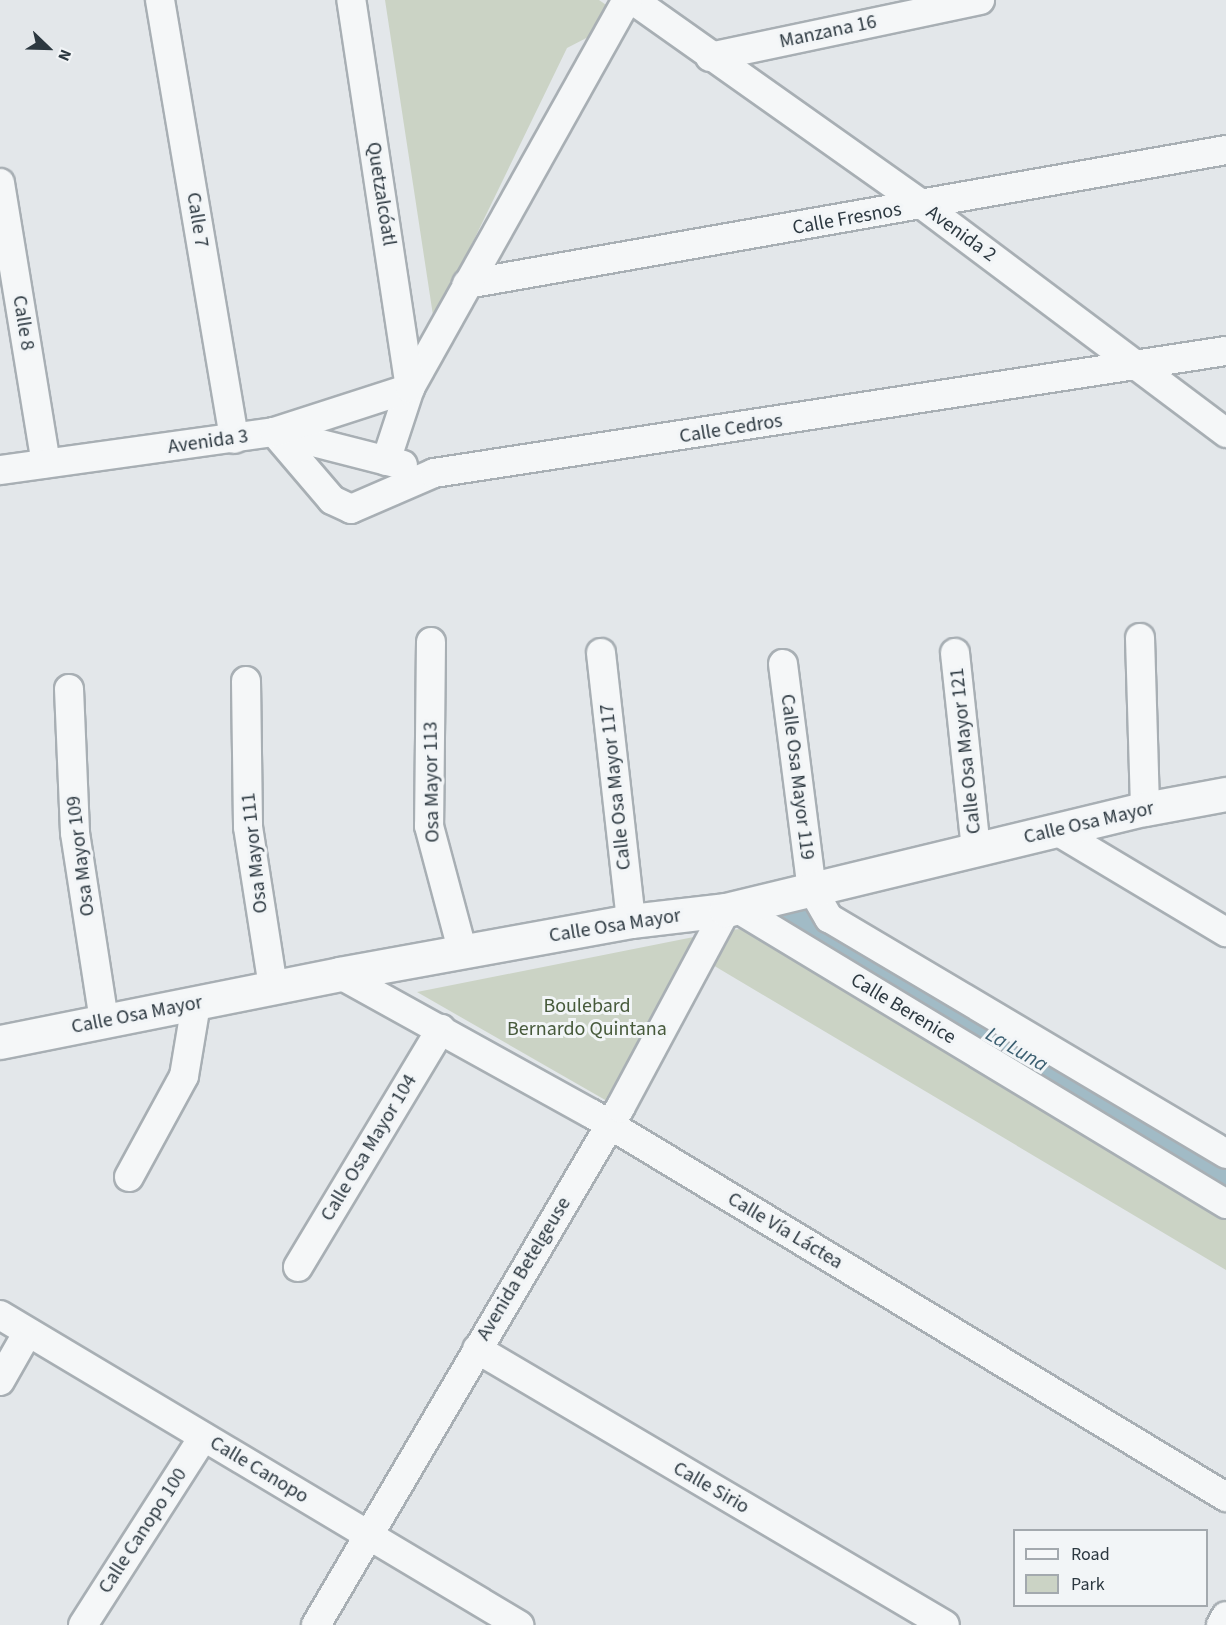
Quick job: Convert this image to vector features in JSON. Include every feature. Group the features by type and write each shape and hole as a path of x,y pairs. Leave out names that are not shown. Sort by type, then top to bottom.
{"street":[{"name":"Calle 7","path":"160,0 234,439"},
{"name":"Quetzalcóatl","path":"351,0 410,388"},
{"path":"386,461 410,388 627,0"},
{"name":"Avenida 2","path":"633,0 710,57 924,206 1143,367 1226,433"},
{"name":"Manzana 16","path":"710,57 980,0"},
{"name":"Calle Fresnos","path":"467,284 924,206 1226,150"},
{"name":"Calle 8","path":"0,183 46,463"},
{"name":"Calle Cedros","path":"274,432 341,506 351,509 374,502 434,473 1143,367 1226,351"},
{"name":"Avenida 3","path":"0,471 274,432 410,388"},
{"path":"274,432 434,473"},
{"path":"1140,638 1145,809"},
{"name":"Osa Mayor 113","path":"431,642 429,826 463,953"},
{"name":"Calle Osa Mayor 121","path":"955,652 976,849"},
{"name":"Calle Osa Mayor 117","path":"601,653 631,921"},
{"name":"Calle Osa Mayor 119","path":"783,664 812,889"},
{"name":"Osa Mayor 111","path":"246,681 248,827 273,987"},
{"name":"Osa Mayor 109","path":"69,689 75,833 104,1022"},
{"name":"Calle Osa Mayor","path":"0,1042 339,974 631,921 730,908 1145,809 1226,794"},
{"path":"1058,831 1226,932"},
{"name":"Calle Berenice","path":"812,889 829,918 1226,1154"},
{"name":"Calle Berenice","path":"730,908 1226,1204"},
{"name":"Avenida Betelgeuse","path":"316,1625 610,1125 730,908"},
{"name":"Calle Vía Láctea","path":"339,974 610,1125 1226,1497"},
{"path":"129,1177 184,1077 196,1004"},
{"name":"Calle Osa Mayor 104","path":"298,1267 441,1029"},
{"name":"Calle Canopo","path":"0,1315 519,1625"},
{"path":"0,1381 28,1332"},
{"name":"Calle Sirio","path":"477,1349 945,1625"},
{"name":"Calle Canopo 100","path":"83,1625 203,1437"},
{"path":"1221,1625 1226,1616"}],"green space":[{"path":"385,0 599,0 625,18 567,48 434,322"},
{"name":"Boulebard Bernardo Quintana","path":"814,923 1226,1155 1226,1270 691,952 607,1101 417,992 729,930"}],"waterway":[{"name":"La Luna","path":"807,926 1226,1172"}]}
